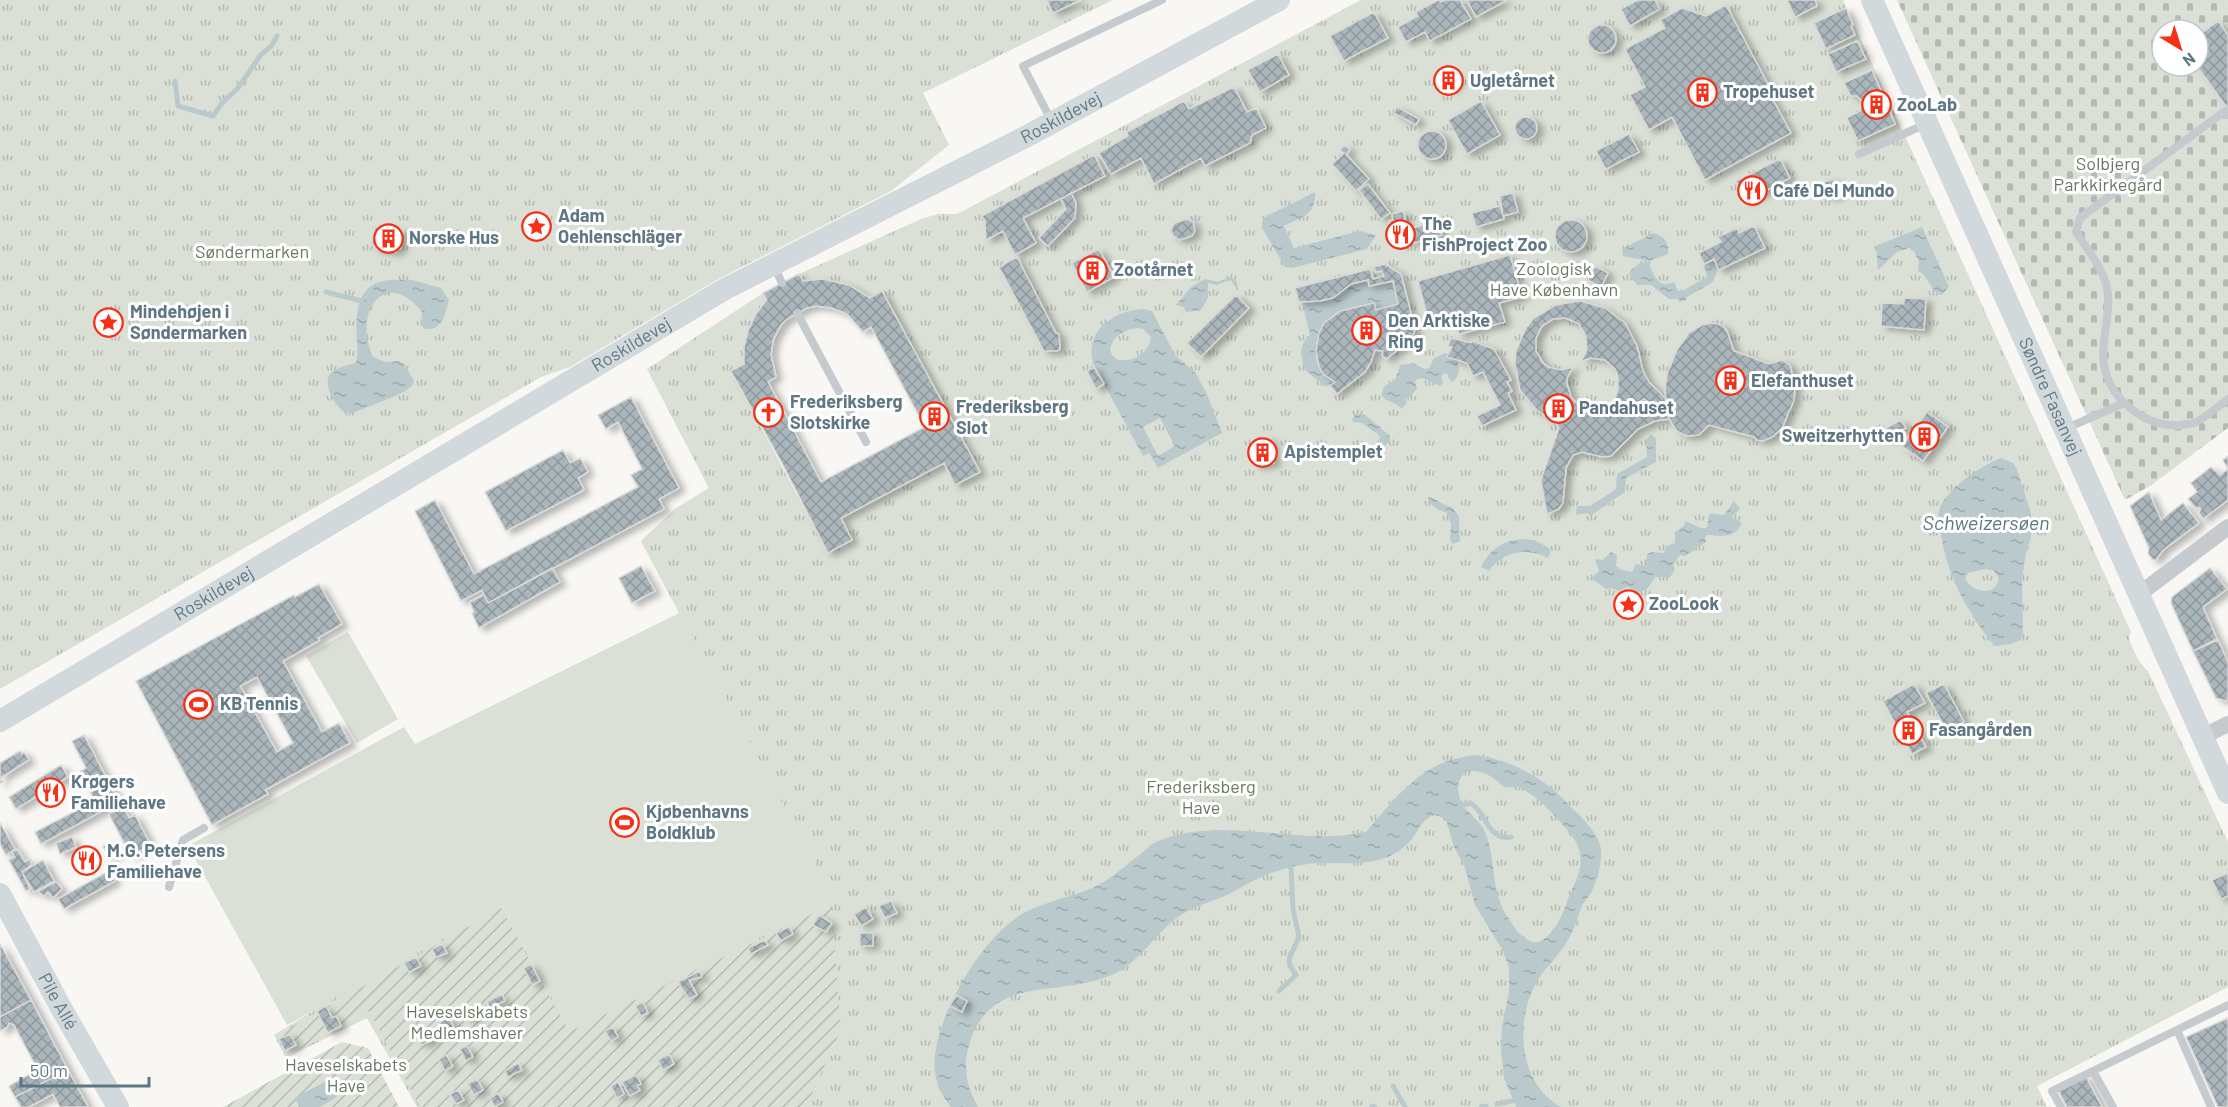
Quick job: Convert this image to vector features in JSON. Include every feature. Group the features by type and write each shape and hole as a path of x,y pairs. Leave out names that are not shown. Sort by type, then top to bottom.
{"street":[{"name":"Roskildevej","path":"0,721 715,295 777,274 1279,0"},
{"name":"Søndre Fasanvej","path":"1872,0 2228,793"},
{"path":"2138,595 2228,527"},
{"path":"2204,736 2228,724"},
{"name":"Pile Allé","path":"0,894 118,1107"}],"lane":[{"path":"1052,122 1023,66 1162,0"},
{"path":"2228,115 2225,111 2080,218 2076,232 2105,278 2108,291 2103,348 2105,368 2112,387 2124,403 2139,415 2156,422 2175,425 2194,423 2228,399"},
{"path":"1859,154 1926,124"},
{"path":"797,313 866,442"},
{"path":"2065,429 2124,403"},
{"path":"169,887 183,840 204,828"},
{"path":"2061,1107 2052,1091 2228,1005"},
{"path":"2177,1030 2211,1107"},
{"path":"2093,1071 2113,1107"}],"green space":[{"name":"Søndermarken","path":"0,0 1113,0 923,93 949,145 891,191 720,278 570,367 541,377 0,689"},
{"name":"Frederiksberg Have","path":"1361,0 1843,0 2131,632 2129,639 2148,671 2228,842 2228,987 2037,1086 2047,1107 417,1107 367,1018 286,1058 274,1035 329,1001 503,906 570,1032 835,900 641,541 675,509 709,488 647,369 763,293 767,300 756,314 748,330 744,346 744,364 731,372 828,553 852,540 841,518 944,463 956,485 980,472 883,292 870,298 855,288 838,282 803,281 799,274 921,219 938,214 957,214"},
{"name":"Solbjerg Parkkirkegård","path":"1897,0 2228,0 2228,428 2150,486 2125,500"},
{"path":"647,369 696,371 893,885 835,900 570,1033 503,906 287,1025 188,846 404,727 415,744 679,613 641,541 675,509 709,488"},
{"path":"348,632 398,719 357,743 306,656"},
{"name":"Haveselskabets Medlemshaver","path":"831,905 841,1029 806,1107 420,1107 369,1011 290,1055 278,1035 501,908 569,1032"},
{"name":"Haveselskabets Have","path":"342,1042 368,1048 399,1107 223,1107"}],"water":[{"path":"1315,192 1313,206 1307,215 1284,226 1294,248 1359,231 1376,235 1367,249 1292,268 1285,267 1262,228 1262,221 1265,217"},
{"path":"1922,227 1949,287 1942,295 1935,291 1925,276 1918,271 1919,262 1912,247 1897,252 1878,270 1876,246"},
{"path":"1653,233 1665,240 1668,254 1649,261 1623,256 1622,249"},
{"path":"1647,261 1660,282 1668,284 1674,282 1678,291 1707,277 1704,265 1714,261 1718,270 1713,282 1687,297 1686,300 1679,302 1678,299 1669,299 1651,285 1637,285 1629,275 1630,271 1640,263"},
{"path":"1231,277 1237,282 1238,291 1231,280 1216,285 1208,283 1208,298 1201,310 1186,312 1184,307 1176,305 1191,287 1205,279 1218,282"},
{"path":"412,280 441,288 449,300 439,325 424,329 421,324 422,312 409,299 396,293 385,294 376,300 370,310 367,324 368,340 373,357 385,362 399,361 405,365 414,381 412,386 400,394 352,414 343,411 332,398 328,381 334,370 355,363 357,360 357,314 364,293 383,281"},
{"path":"1368,280 1370,286 1393,281 1398,304 1376,310 1374,303 1353,307 1337,312 1327,320 1319,334 1316,351 1319,367 1324,375 1335,382 1326,387 1305,370 1301,356 1303,344 1310,335 1302,302 1327,300 1351,284"},
{"path":"1143,309 1152,311 1175,355 1195,372 1207,394 1222,433 1158,468 1149,453 1143,456 1093,364 1091,352 1097,333 1103,325 1121,314","holes":["1143,329 1151,337 1147,348 1139,356 1128,360 1116,359 1110,352 1113,342 1123,332","1160,418 1175,446 1158,456 1143,427"]},
{"path":"1448,354 1447,357 1457,360 1458,363 1458,375 1452,382 1449,375 1444,373 1441,378 1443,383 1440,386 1422,378 1417,379 1415,382 1417,389 1408,399 1405,398 1407,402 1402,409 1381,395 1384,387 1395,380 1400,365 1413,363 1424,369 1429,368 1434,358"},
{"path":"1364,414 1390,436 1390,441 1378,453 1372,447 1380,438 1379,435 1362,423 1353,422 1355,415"},
{"path":"1651,434 1656,439 1656,462 1626,478 1625,492 1590,516 1588,513 1576,515 1577,506 1590,506 1616,489 1617,474 1647,457 1646,440"},
{"name":"Schweizersøen","path":"2001,458 2013,463 2031,513 2031,538 2022,579 2023,637 2013,643 1994,646 1960,593 1948,565 1938,517 1942,503 1948,495 1974,472","holes":["1986,569 1994,571 1999,578 1994,588 1989,590 1978,590 1965,579 1968,573"]},
{"path":"1428,497 1452,507 1459,517 1460,541 1453,544 1450,540 1451,524 1447,513 1437,509 1429,502"},
{"path":"1734,501 1740,509 1732,517 1742,523 1739,528 1732,534 1707,535 1706,542 1685,556 1680,555 1673,565 1675,570 1670,577 1655,577 1648,588 1639,593 1628,587 1618,591 1612,588 1606,589 1591,578 1599,571 1595,559 1603,560 1611,552 1617,555 1616,566 1622,570 1632,572 1636,564 1646,566 1647,554 1664,553 1666,546 1675,543 1675,532 1683,527 1686,521 1706,528 1709,515 1724,515"},
{"path":"1521,539 1534,540 1549,548 1551,550 1548,558 1532,553 1516,553 1501,559 1489,571 1481,567 1497,547"},
{"path":"1474,755 1487,757 1514,765 1538,778 1560,795 1588,825 1600,843 1598,877 1568,939 1535,985 1525,1017 1523,1035 1529,1069 1536,1084 1547,1097 1561,1107 1516,1107 1504,1078 1501,1050 1502,1026 1509,992 1509,968 1503,951 1475,905 1464,865 1454,847 1447,823 1443,818 1435,815 1424,822 1405,846 1388,857 1366,862 1301,865 1268,874 1181,915 1120,971 1089,982 1009,997 993,1006 980,1021 970,1042 966,1059 968,1083 978,1107 951,1107 946,1100 935,1074 935,1055 948,1011 959,988 986,947 1016,918 1034,908 1099,884 1154,843 1180,834 1206,830 1232,830 1340,836 1366,832 1412,782 1440,764","holes":["1467,771 1488,774 1504,787 1524,789 1558,819 1576,842 1581,859 1579,873 1558,922 1548,936 1542,940 1530,941 1521,935 1504,911 1496,888 1489,843 1485,832 1479,822 1463,806 1459,795 1460,779"]},
{"path":"328,1080 337,1097 320,1107 299,1107 295,1098"}],"building":[{"path":"1047,0 1081,0 1053,13"},
{"path":"1438,0 1441,2 1460,0 1471,19 1430,41 1425,32 1406,42 1398,27 1418,16 1416,12"},
{"path":"1467,0 1507,0 1476,17"},
{"path":"1638,0 1655,0 1660,9 1630,26 1621,9"},
{"path":"1787,0 1815,0 1817,6 1795,17"},
{"name":"Tropehuset","path":"1726,5 1791,133 1705,180 1672,117 1649,130 1630,95 1645,87 1625,49 1665,28 1660,20 1682,8 1706,16"},
{"path":"1846,8 1855,35 1826,49 1814,23"},
{"path":"1374,12 1388,38 1344,61 1330,36"},
{"path":"2218,21 2228,35 2228,109 2206,78 2210,78 2210,27"},
{"path":"1602,25 1612,29 1616,39 1612,49 1602,53 1592,49 1588,39 1592,29"},
{"path":"1857,41 1866,59 1836,72 1828,54"},
{"path":"1278,54 1289,75 1260,92 1248,70"},
{"name":"ZooLab","path":"1872,70 1895,124 1858,141 1847,118 1860,111 1864,103 1857,96 1851,96 1844,83"},
{"name":"Ugletårnet","path":"1449,72 1457,80 1449,88 1441,80"},
{"path":"1234,87 1247,112 1256,108 1266,128 1252,135 1250,143 1205,166 1201,158 1154,184 1141,158 1111,174 1099,153 1128,136 1127,132 1184,101 1189,109"},
{"path":"1481,101 1500,135 1467,154 1448,120"},
{"path":"1397,107 1419,119 1416,125 1394,113"},
{"path":"1526,117 1534,120 1537,128 1534,136 1526,139 1518,136 1515,128 1518,120"},
{"path":"1432,131 1442,135 1446,145 1442,155 1432,159 1422,155 1418,145 1422,135"},
{"path":"1629,134 1639,152 1606,169 1596,151"},
{"path":"1345,145 1350,150 1346,154 1369,179 1356,191 1332,164 1344,153 1340,150"},
{"path":"1094,155 1105,176 1023,218 1036,243 1015,255 1003,231 986,240 985,221 982,216"},
{"path":"1780,159 1790,178 1746,201 1736,181"},
{"path":"1834,179 1838,195 1828,197 1824,182"},
{"path":"1368,184 1390,213 1381,219 1359,190"},
{"path":"1071,193 1076,203 1075,218 1048,246 1039,238 1066,209 1061,199"},
{"path":"1513,193 1518,212 1503,216 1500,196"},
{"path":"1500,206 1504,219 1476,227 1472,213"},
{"path":"1403,211 1407,228 1410,227 1413,239 1398,243 1395,228 1391,229 1389,221 1393,220 1392,214"},
{"path":"1187,219 1193,222 1195,230 1192,236 1180,240 1173,236 1171,229 1175,223"},
{"path":"1571,220 1583,224 1587,236 1583,248 1571,252 1559,248 1555,236 1559,224"},
{"path":"1438,221 1442,235 1414,243 1410,229"},
{"path":"1754,226 1765,248 1719,270 1714,259 1704,264 1699,253 1721,242 1718,237 1737,228 1739,233"},
{"name":"Norske Hus","path":"375,227 403,230 400,249 396,249 396,252 376,249 377,246 372,245"},
{"name":"Zootårnet","path":"1099,249 1114,277 1087,292 1072,263"},
{"path":"1510,255 1522,297 1499,303 1505,322 1459,334 1454,315 1429,322 1418,281"},
{"path":"1017,257 1056,333 1059,334 1060,349 1057,351 1044,351 999,267"},
{"name":"Den Arktiske Ring","path":"1385,264 1401,274 1415,329 1412,339 1386,359 1382,355 1383,351 1375,350 1365,372 1337,394 1330,386 1335,382 1323,374 1319,366 1316,351 1319,333 1324,323 1341,311 1374,303 1376,310 1398,304 1393,281 1369,286 1368,280 1351,284 1333,298 1320,301 1299,302 1295,288 1370,269 1373,279 1384,276 1382,271 1376,272 1374,267"},
{"path":"1595,266 1608,273 1601,287 1588,280"},
{"name":"Frederiksberg Slot","path":"799,274 803,281 822,279 849,285 870,298 882,291 980,472 955,485 944,463 841,518 852,540 828,553 731,371 744,364 744,347 748,331 756,314 767,300 763,293","holes":["816,306 832,308 847,314 863,332 871,327 925,427 821,482 768,382 776,377 771,355 773,340 781,325 807,308"]},
{"path":"1236,295 1249,308 1201,357 1187,343"},
{"path":"1904,298 1926,299 1924,330 1881,326 1882,303 1904,304"},
{"name":"Pandahuset","path":"1580,301 1605,308 1625,323 1637,346 1643,371 1649,382 1665,398 1669,419 1655,421 1638,429 1611,456 1602,457 1582,452 1573,455 1566,468 1563,502 1559,509 1547,514 1541,480 1559,428 1556,423 1537,410 1520,390 1515,363 1516,351 1526,328 1534,318 1556,305","holes":["1566,318 1579,324 1586,336 1587,350 1581,361 1591,358 1605,360 1615,369 1618,376 1616,396 1612,402 1600,409 1580,407 1571,397 1567,378 1573,367 1561,370 1548,367 1536,351 1536,338 1542,326 1553,319","1644,399 1648,406 1642,410 1638,408 1638,403"]},
{"name":"Elefanthuset","path":"1712,323 1722,325 1727,331 1734,351 1769,364 1782,360 1790,365 1795,386 1794,400 1782,428 1772,437 1763,441 1757,440 1754,437 1709,425 1699,435 1686,436 1677,431 1669,419 1665,391 1667,374 1677,350 1689,333 1702,325"},
{"path":"1451,338 1471,343 1472,341 1494,349 1511,380 1507,382 1512,391 1508,393 1516,410 1482,426 1477,416 1500,405 1483,372 1473,376 1467,363 1447,357 1452,347 1448,346"},
{"path":"1094,367 1104,384 1096,389 1087,371"},
{"path":"631,397 679,488 659,499 664,509 488,603 482,590 461,601 415,511 435,500 474,574 638,487 631,475 642,469 618,422 606,429 598,415"},
{"name":"Sweitzerhytten","path":"1927,412 1948,427 1923,461 1902,446"},
{"path":"1901,420 1906,428 1891,436 1886,428"},
{"name":"Apistemplet","path":"1271,438 1274,463 1255,466 1251,441"},
{"path":"563,450 570,463 580,458 588,472 578,478 584,490 506,531 485,492"},
{"path":"2228,456 2228,469 2223,460"},
{"path":"2211,467 2220,475 2228,469 2228,500 2203,519 2199,513 2201,509 2196,508 2188,499 2197,492 2191,483"},
{"path":"2149,492 2161,520 2183,503 2199,523 2163,550 2156,560 2152,559 2148,553 2149,548 2130,506"},
{"path":"641,566 655,591 632,603 619,578"},
{"path":"552,568 560,582 479,628 470,602 484,595 488,603"},
{"path":"2210,568 2227,589 2203,607 2217,639 2193,651 2171,603 2172,597"},
{"name":"KB Tennis","path":"319,584 342,624 318,638 320,640 283,661 322,732 339,723 350,743 265,790 268,794 212,825 136,681 294,595 295,597","holes":["257,677 293,743 277,752 240,686"]},
{"path":"2218,640 2228,662 2228,699 2226,701 2216,698 2193,651"},
{"name":"Fasangården","path":"1914,684 1925,703 1907,712 1926,747 1912,754 1883,701"},
{"path":"1944,684 1964,722 1947,731 1926,693"},
{"path":"84,735 119,802 41,844 35,832 95,801 80,772 86,768 72,741"},
{"path":"20,751 22,754 24,752 29,760 0,778 0,763"},
{"path":"61,765 68,777 16,809 9,797"},
{"path":"123,806 129,818 135,815 149,842 144,845 145,848 131,856 109,814"},
{"path":"0,823 15,849 6,855 0,844"},
{"path":"72,837 76,847 60,854 56,843"},
{"path":"112,842 118,853 109,857 103,846"},
{"path":"17,849 25,862 31,859 31,865 22,872 30,889 26,891 9,860 15,857 12,852"},
{"path":"43,860 54,881 34,892 22,872"},
{"path":"109,871 115,881 64,909 58,899"},
{"path":"2228,873 2228,896 2221,899 2212,880"},
{"path":"56,882 62,889 53,898 48,892 44,896 38,891"},
{"path":"891,901 897,913 885,918 879,906"},
{"path":"866,907 873,919 861,926 854,914"},
{"path":"819,915 832,923 826,932 813,925"},
{"path":"789,927 793,934 781,941 776,933"},
{"path":"860,933 873,933 873,946 860,946"},
{"path":"765,940 768,945 751,954 748,948"},
{"path":"0,944 31,1000 0,1017"},
{"path":"442,944 447,953 436,957 432,949"},
{"path":"416,957 421,966 409,972 404,963"},
{"path":"531,964 540,981 532,985 524,968"},
{"path":"700,971 702,977 689,980 697,995 689,999 678,982"},
{"path":"502,994 505,1001 490,1008 487,1002"},
{"path":"956,995 967,1001 962,1012 950,1006"},
{"path":"31,1000 68,1070 15,1097 9,1086 32,1073 37,1076 39,1072 14,1025 9,1023 0,1031 0,1017"},
{"path":"643,1002 648,1013 641,1016 636,1006"},
{"path":"481,1004 485,1011 468,1020 464,1014"},
{"path":"326,1006 332,1018 336,1016 341,1026 328,1033 317,1011"},
{"path":"449,1017 454,1028 440,1035 437,1030 443,1028 440,1022"},
{"path":"2228,1018 2228,1107 2218,1107 2186,1037"},
{"path":"613,1027 618,1037 611,1041 605,1031"},
{"path":"430,1032 434,1039 422,1045 418,1038"},
{"path":"290,1034 296,1045 285,1051 279,1039"},
{"path":"467,1046 473,1057 466,1061 460,1049"},
{"path":"669,1054 674,1064 663,1070 658,1060"},
{"path":"446,1055 453,1066 445,1071 439,1059"},
{"path":"518,1063 522,1070 508,1077 505,1071"},
{"path":"68,1070 88,1107 60,1107 53,1094 29,1107 21,1107 15,1097"},
{"path":"636,1075 641,1084 637,1086 640,1090 630,1096 622,1082"},
{"path":"2085,1075 2102,1107 2067,1107 2058,1090"},
{"path":"477,1079 483,1090 474,1095 468,1084"},
{"path":"618,1082 624,1094 617,1098 611,1086"},
{"path":"458,1090 464,1100 456,1104 450,1094"},
{"path":"498,1093 503,1102 495,1107 490,1098"}],"waterway":[{"path":"175,81 178,106 213,116 222,103 238,88 277,36"},
{"path":"326,292 362,301"},
{"path":"1463,805 1471,803 1497,835 1511,837"},
{"path":"1279,991 1296,975 1290,966 1289,959 1299,937 1293,909 1291,867"},
{"path":"1393,1086 1405,1107"},
{"path":"1497,1104 1512,1101"},
{"path":"1481,1107 1486,1106"}],"place":[{"name":"Ugletårnet","path":"1449,81"},
{"name":"Tropehuset","path":"1702,92"},
{"name":"ZooLab","path":"1876,105"},
{"name":"Café Del Mundo","path":"1752,191"},
{"name":"Adam Oehlenschläger","path":"537,226"},
{"name":"The FishProject Zoo","path":"1401,234"},
{"name":"Norske Hus","path":"388,238"},
{"name":"Zootårnet","path":"1093,270"},
{"name":"Mindehøjen i Søndermarken","path":"109,322"},
{"name":"Den Arktiske Ring","path":"1367,331"},
{"name":"Elefanthuset","path":"1730,381"},
{"name":"Pandahuset","path":"1558,408"},
{"name":"Frederiksberg Slotskirke","path":"769,412"},
{"name":"Frederiksberg Slot","path":"935,417"},
{"name":"Sweitzerhytten","path":"1925,436"},
{"name":"Apistemplet","path":"1263,452"},
{"name":"ZooLook","path":"1628,604"},
{"name":"KB Tennis","path":"199,704"},
{"name":"Fasangården","path":"1908,730"},
{"name":"Krøgers Familiehave","path":"50,792"},
{"name":"Kjøbenhavns Boldklub","path":"625,822"},
{"name":"M.G. Petersens Familiehave","path":"86,861"}],"park label":[{"name":"Zoologisk Have København","path":"1554,279"}]}
